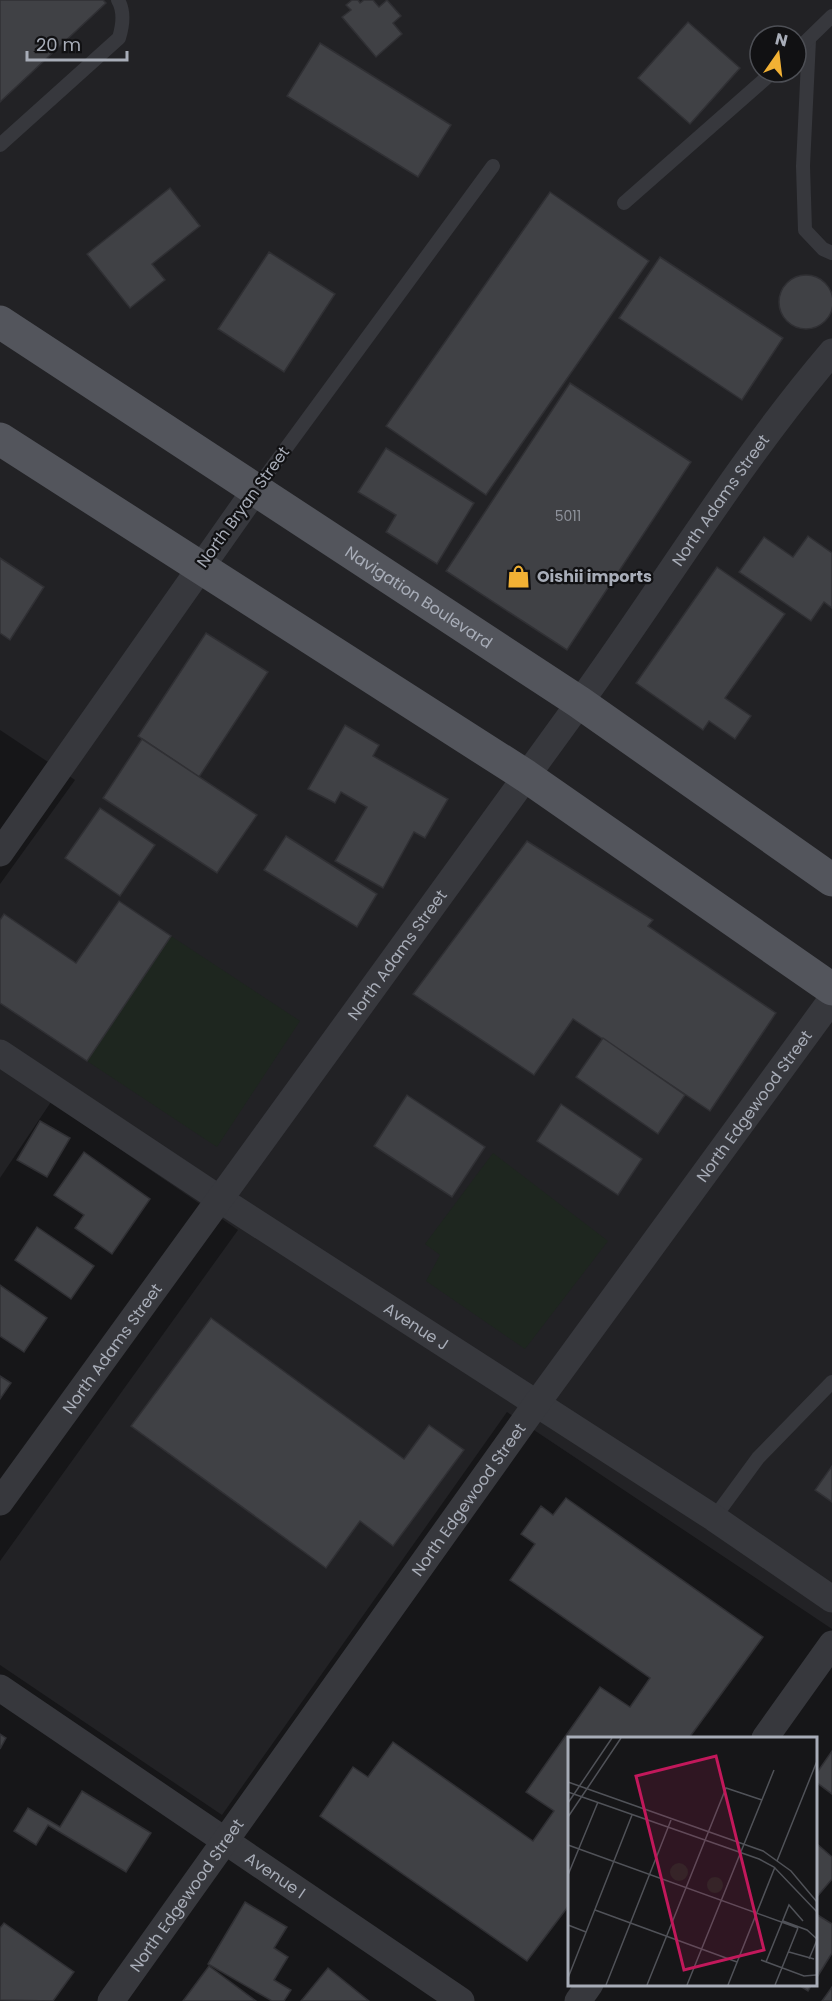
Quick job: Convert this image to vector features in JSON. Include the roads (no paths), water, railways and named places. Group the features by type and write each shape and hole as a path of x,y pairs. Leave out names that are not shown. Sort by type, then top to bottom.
{"main road":[{"name":"Navigation Boulevard","path":"0,322 579,702 832,880"},
{"path":"0,439 526,776 832,989"}],"street":[{"name":"North Adams Street","path":"0,1502 526,776 789,402 832,352"},
{"name":"North Bryan Street","path":"0,853 256,489"},
{"name":"North Edgewood Street","path":"111,2001 537,1403 832,999"},
{"name":"Avenue J","path":"0,1053 221,1200 714,1518 832,1599"},
{"path":"766,1737 832,1644"},
{"name":"Avenue I","path":"0,1688 461,2001"},
{"path":"578,2001 589,1986"}],"lane":[{"path":"0,145 119,38 123,27 123,16 118,0"},
{"path":"832,16 809,40 803,166 805,230 822,249 832,253"},
{"path":"624,203 759,84"},
{"name":"North Bryan Street","path":"256,489 493,166"},
{"path":"714,1518 758,1458 832,1382"}],"place":[{"name":"Oishii imports","path":"519,576"}]}
